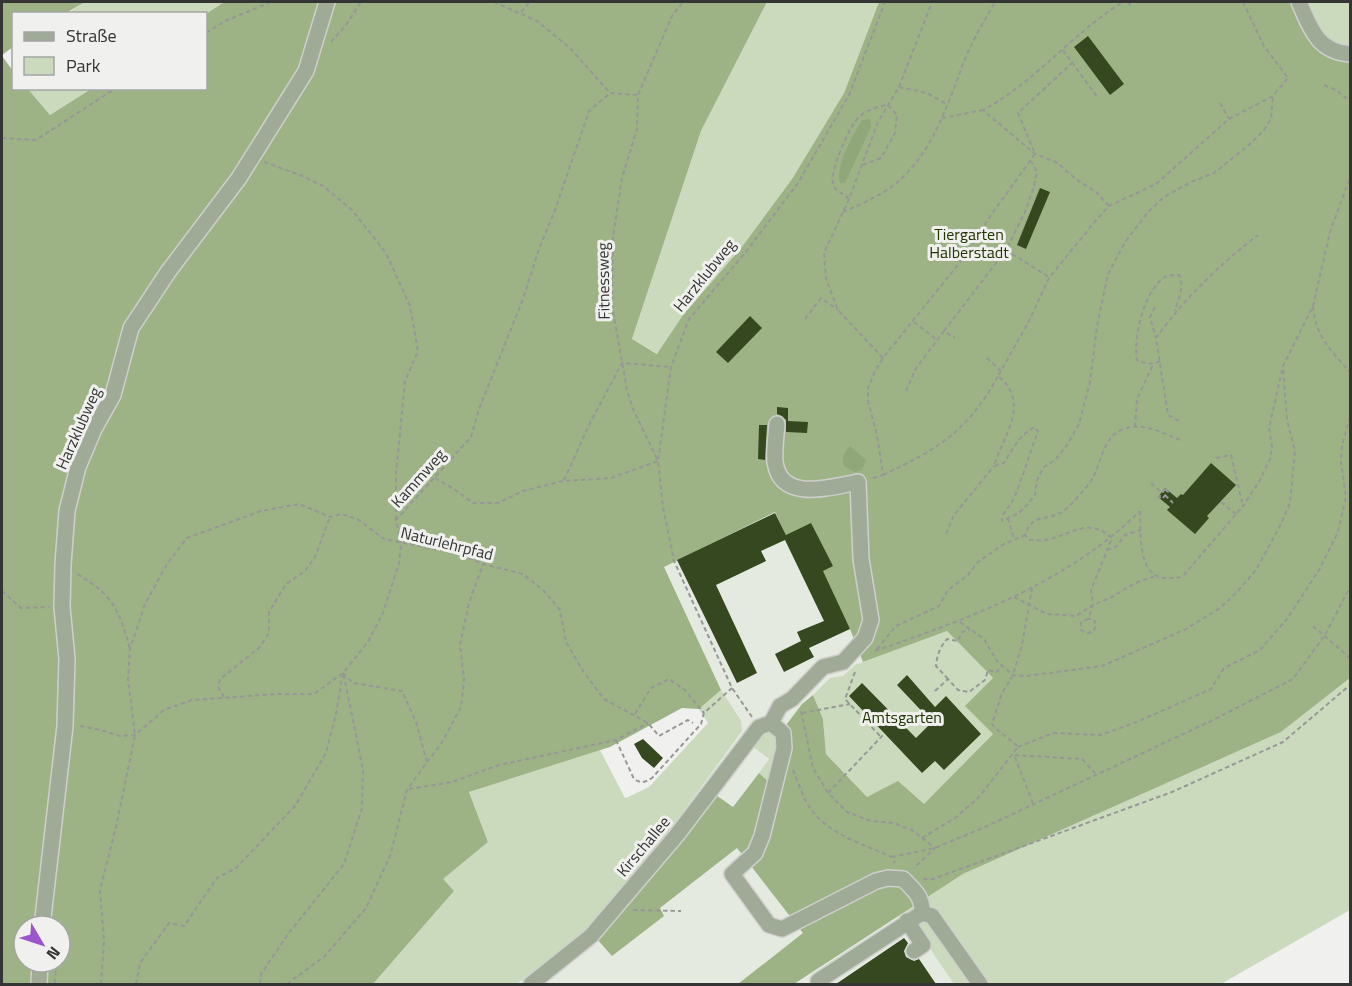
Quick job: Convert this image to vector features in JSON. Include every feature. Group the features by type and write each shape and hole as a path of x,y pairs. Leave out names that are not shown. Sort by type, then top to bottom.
{"street":[{"name":"Harzklubweg","path":"43,914 65,726 67,659 62,607 67,511 78,467 94,429 113,396 131,328 168,272 239,178 306,71 327,2"},
{"path":"1299,2 1310,27 1324,46 1338,53 1350,54"},
{"path":"777,424 775,463 791,487 804,490 858,482"},
{"name":"Kirschallee","path":"531,984 591,936 676,836 780,706 792,699 823,667 843,662 865,638 871,620 861,559 858,482"},
{"path":"765,724 783,733 784,748 762,836 754,852 732,874 769,925 782,929 876,881 888,878 903,879 919,895 923,903 922,913"},
{"path":"821,984 818,981 879,948 907,921 922,913 932,916 980,984"},
{"path":"907,921 923,945 914,951"}],"path":[{"path":"207,32 225,21 271,2"},
{"path":"325,48 346,26 361,2"},
{"path":"494,2 537,21 570,48 610,93 638,95 672,16 683,2"},
{"path":"521,12 530,2"},
{"name":"Harzklubweg","path":"765,724 732,688 674,561 663,507 658,461 671,368 689,319 745,253 798,183 815,154 849,95 885,2"},
{"path":"838,310 826,278 824,253 849,199 878,122 899,87 932,2"},
{"path":"843,212 867,202 903,178 921,156 948,105 965,58 995,2"},
{"path":"942,118 983,110 1005,98 1035,75 1062,48 1104,14 1123,2"},
{"path":"1128,2 1131,6"},
{"path":"858,482 882,475 943,443 958,431 988,394 1029,321 1049,278 1109,206 1156,184 1229,119 1273,96 1288,78 1264,46 1244,2"},
{"path":"1062,48 1098,98"},
{"path":"1035,154 1018,113 1072,63"},
{"path":"1324,85 1336,90 1350,101"},
{"path":"899,87 927,93 948,105"},
{"path":"2,138 36,140 113,90"},
{"name":"Kammweg","path":"136,984 140,963 169,923 184,926 217,878 236,868 295,806 326,753 343,673 368,642 383,613 399,563 401,544 396,520 471,436 479,409 523,299 589,111 610,93"},
{"name":"Fitnessweg","path":"638,95 637,129 622,178 613,237 612,305 627,390 633,409 658,461"},
{"path":"994,466 1004,463 1027,431 1035,428 1038,432 1011,503 1002,515 1002,521 1019,513 1035,495 1044,467 1055,459 1067,445 1079,423 1090,382 1096,326 1108,274 1125,242 1148,212 1164,197 1191,182 1214,173 1257,138 1271,119 1273,96"},
{"path":"1220,103 1229,119"},
{"path":"860,166 881,158 895,134 897,115 888,105"},
{"path":"849,199 834,187 831,175 838,154 857,119 881,106 888,105"},
{"path":"983,110 1035,154 1056,162 1096,192 1109,206"},
{"path":"882,475 878,435 868,401 868,388 874,371 965,256 991,214 1035,154"},
{"path":"252,156 323,186 352,210 386,253 410,306 418,351 405,381 396,474 396,520"},
{"path":"906,391 916,368 1006,250 1025,212 1034,186 1036,172 1031,160"},
{"path":"1014,597 1047,614 1076,616 1093,605 1155,576 1176,579 1183,576 1243,506 1270,459 1272,447 1269,428 1283,366 1313,306 1330,232 1350,178"},
{"path":"1156,338 1174,312 1226,261 1258,235"},
{"path":"955,245 965,256"},
{"path":"1006,250 1049,278"},
{"path":"1160,361 1146,364 1137,360 1135,352 1143,314 1148,298 1163,279 1179,275 1182,280 1181,289 1174,312"},
{"path":"805,319 821,298 838,310 883,358"},
{"path":"1313,306 1315,324 1324,342 1350,372"},
{"path":"1155,307 1150,317 1156,338 1168,415 1179,421"},
{"path":"914,322 937,340"},
{"path":"944,331 955,338"},
{"path":"987,358 1000,371"},
{"path":"563,481 622,363 671,368"},
{"path":"1135,427 1137,399 1153,364"},
{"path":"960,622 984,639 1002,665 1013,675 1026,676 1102,666 1184,630 1220,608 1256,570 1290,502 1295,452 1287,420 1283,366"},
{"path":"946,534 954,515 994,466 1014,410 1013,392 998,376"},
{"path":"922,838 955,818 979,797 1018,747 1053,733 1101,735 1139,721 1211,689 1224,668 1260,650 1287,619 1319,570 1338,532 1346,497 1341,462 1342,446 1350,417"},
{"path":"1155,576 1147,568 1140,511 1112,538 1053,577 960,622 875,651 896,626 939,606 948,590 966,576 978,562 1004,544 1025,535 1028,526 1035,520 1064,511 1092,480 1099,459 1111,436 1123,429 1135,427 1150,428 1180,440"},
{"path":"1216,458 1231,455 1243,506"},
{"path":"435,477 473,503 498,503 523,491 563,481 611,478 658,461"},
{"path":"1151,483 1173,502"},
{"path":"1221,502 1236,514"},
{"name":"Naturlehrpfad","path":"101,984 104,941 100,890 117,827 135,735 128,679 130,649 145,604 167,564 186,538 261,511 299,504 330,517 342,514 359,520 384,539 459,554 483,564 523,574 544,591 560,610 566,642 583,671 604,699 635,715"},
{"path":"225,699 218,687 220,679 259,648 269,633 269,612 286,584 305,570 315,556 330,517"},
{"path":"1008,518 1014,540"},
{"path":"1025,535 1030,540 1046,540 1072,530 1092,528 1103,530 1112,538"},
{"path":"1107,550 1117,546 1125,535 1141,530"},
{"path":"1088,619 1094,619 1096,626 1093,632 1087,633 1081,630 1081,622 1088,619 1093,605 1091,590 1112,538"},
{"path":"287,984 325,956 366,908 390,856 407,790 441,744 461,707 464,679 460,645 469,603 483,564"},
{"path":"74,584 74,572 106,593 121,616 130,649"},
{"path":"784,748 809,806 825,824 850,839 892,857 935,848 1209,722 1293,679 1325,636 1350,587"},
{"path":"1018,747 1013,741 999,734 992,724 1002,693 1013,675 1022,645 1032,588"},
{"path":"2,591 21,608 62,607"},
{"path":"1314,626 1350,658"},
{"path":"972,630 962,632 958,641 947,639 941,646 936,666 958,690 969,692 985,680 987,670 997,672 1002,665"},
{"path":"855,672 845,699 881,737"},
{"path":"65,726 101,730 120,736 135,735 164,710 192,700 314,694 343,673"},
{"path":"343,673 352,682 402,691 416,722 427,762"},
{"path":"260,984 261,974 277,950 344,864 362,808 363,770 343,673"},
{"path":"693,723 688,720 659,736 648,723 635,715 651,688 669,679 685,690 704,713"},
{"path":"935,691 948,679"},
{"path":"903,879 933,879 1172,792 1283,742 1350,685"},
{"path":"616,740 634,779 645,782 652,778 700,724 704,713 732,688"},
{"path":"792,699 802,713 813,768 828,793 847,812 870,821 894,823 912,830 935,848"},
{"path":"802,713 850,704"},
{"path":"407,790 452,782 499,765 616,740 648,723"},
{"path":"828,793 884,734"},
{"path":"1014,755 1083,759 1096,774"},
{"path":"1014,755 1033,803"},
{"path":"903,879 935,848"},
{"path":"892,857 903,879"},
{"path":"613,909 681,911"}],"shaded area":[{"path":"870,119 871,127 845,183 840,183 840,168 850,142 862,120"},
{"path":"850,446 866,460 862,470 855,472 844,466 844,455"},
{"path":"775,512 947,631 802,704 777,737 753,747 769,760 733,807 717,795 660,908 737,848 804,933 738,984 517,984 584,931 741,719 721,690 664,567"},
{"path":"905,912 954,984 794,984"}],"green space":[{"path":"2,2 85,2 68,12 12,12 12,48 2,55"},
{"path":"85,2 224,2 207,13 69,12"},
{"name":"Tiergarten Halberstadt","path":"224,2 767,2 701,131 632,339 657,354 683,315 741,248 792,179 844,93 879,2 1305,2 1312,19 1325,38 1350,47 1350,678 1281,732 963,874 794,984 738,984 803,933 737,848 660,908 664,916 612,956 596,938 716,795 733,807 759,773 769,782 778,748 777,737 802,704 813,695 823,719 826,754 867,797 898,781 924,804 993,734 965,706 993,678 947,631 863,662 850,629 786,535 775,512 664,567 721,690 699,709 682,708 610,747 469,792 488,842 443,879 454,891 373,984 2,984 2,56 12,70 12,90 29,90 50,115 89,90 207,90 207,13"},
{"path":"767,2 879,2 844,93 792,179 741,248 683,315 658,354 632,339 701,131"},
{"path":"1305,2 1350,2 1350,47 1325,38 1312,19"},
{"path":"29,90 89,90 50,115"},
{"name":"Amtsgarten","path":"947,631 993,678 993,734 924,805 867,797 826,754 823,719 813,695 830,678 843,676 855,665"},
{"path":"1350,678 1350,910 1221,984 954,984 905,912 963,874 1281,732"},
{"path":"721,690 741,720 742,731 669,831 584,931 517,984 373,984 454,891 442,879 488,842 469,792 600,750 625,798 628,797 649,787 708,723 699,709"},
{"path":"765,731 771,731 775,737 777,749 769,782 759,773 769,759 753,747"}],"building":[{"path":"1088,36 1124,84 1110,95 1074,47"},
{"path":"1040,188 1050,192 1026,249 1017,245"},
{"path":"750,316 762,328 728,363 716,352"},
{"path":"777,407 788,408 788,421 808,422 807,433 786,432 786,420 777,414"},
{"path":"759,425 767,425 765,460 758,459"},
{"path":"1211,463 1236,485 1207,516 1209,518 1195,534 1167,510 1170,507 1158,497 1165,488 1177,498 1183,495"},
{"path":"775,513 786,535 811,523 833,566 823,571 850,629 809,648 814,657 784,672 775,654 801,641 797,632 824,621 785,540 761,551 766,561 716,585 757,673 737,683 677,560"},
{"path":"907,675 935,707 946,696 981,734 944,770 935,761 922,773 849,696 862,683 916,738 932,722 897,685"},
{"path":"643,739 663,758 654,768 642,758 634,744"},
{"path":"904,938 908,943 904,951 906,957 914,961 919,959 936,984 836,984"}]}
